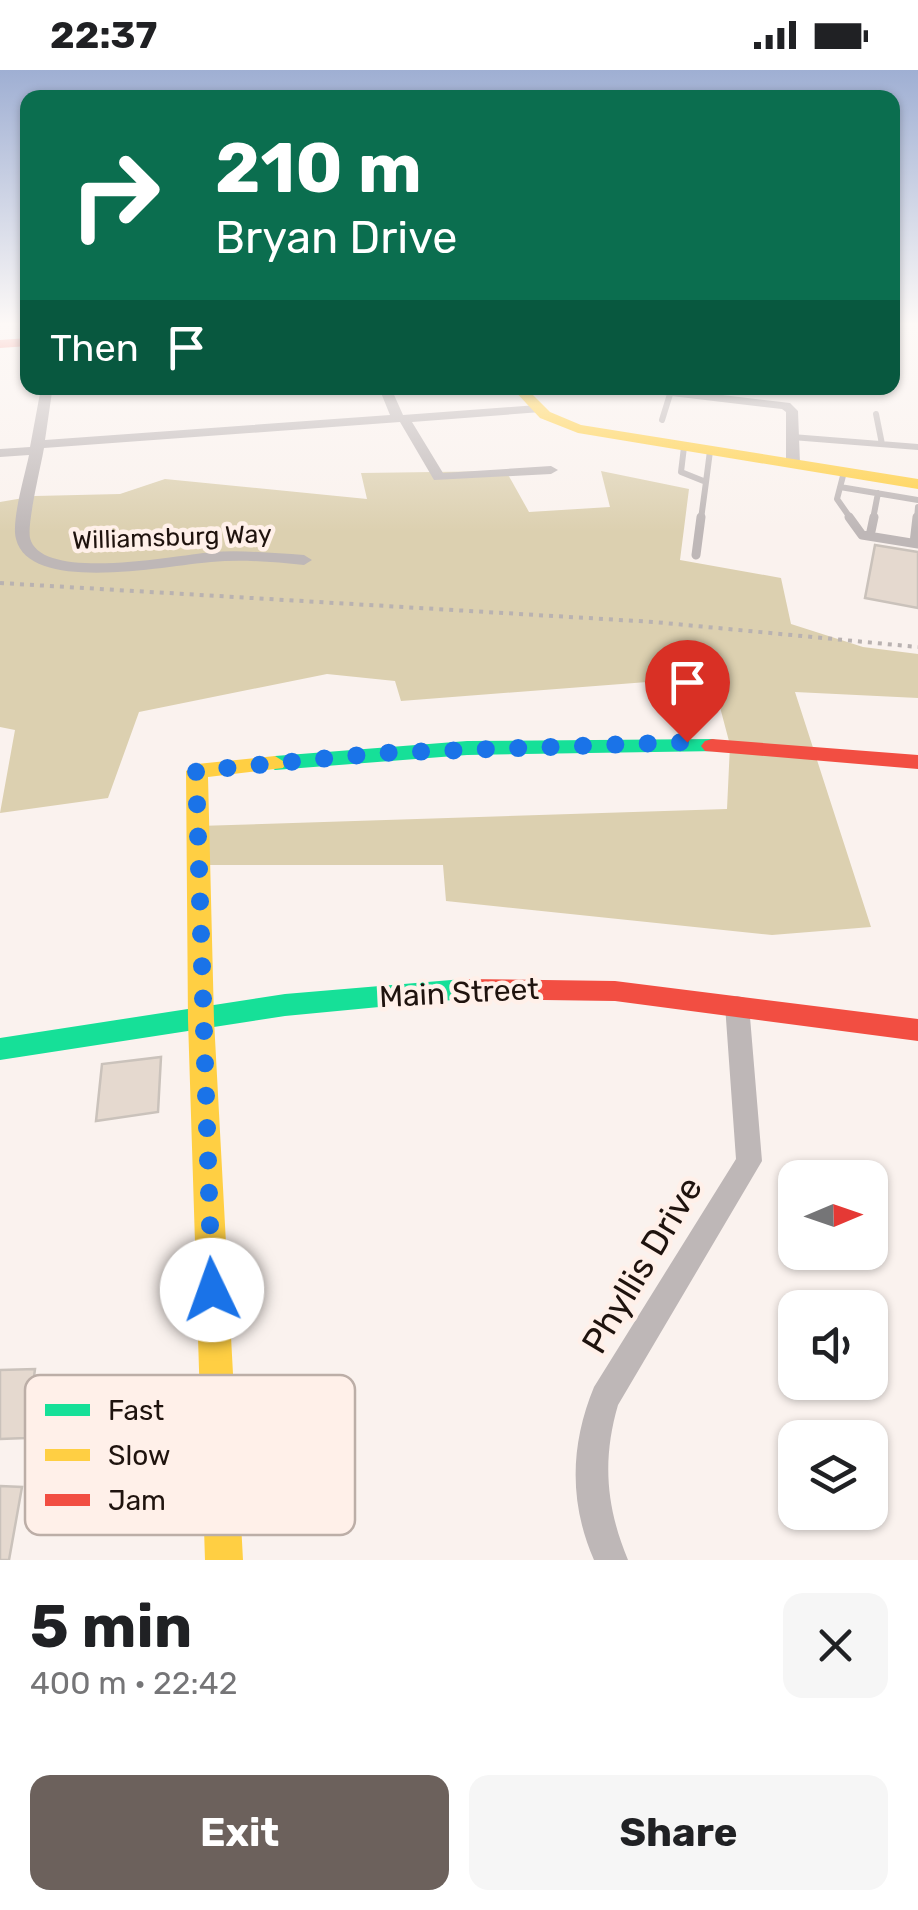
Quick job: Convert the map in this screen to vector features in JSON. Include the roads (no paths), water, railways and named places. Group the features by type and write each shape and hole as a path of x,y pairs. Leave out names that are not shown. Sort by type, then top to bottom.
{"street":[{"path":"37,447 46,395"},
{"path":"389,395 438,477 550,470"},
{"path":"526,395 555,421 578,429 786,463 842,480 918,484"},
{"path":"711,395 760,400 790,408 792,437 786,463"},
{"path":"760,400 780,410 786,463"},
{"path":"0,453 537,409"},
{"name":"Williamsburg Way","path":"37,447 22,540 28,552 42,561 77,568 242,556 304,560"},
{"path":"216,1375 201,1020 196,771 381,753 620,742 755,745 918,762"},
{"name":"Main Street","path":"0,1049 346,999 489,988 572,988 673,995 918,1030"},
{"name":"Phyllis Drive","path":"611,1560 591,1500 589,1463 594,1429 606,1398 750,1161 737,1005"},
{"path":"223,1535 224,1560"}],"lane":[{"path":"662,420 670,395"},
{"path":"876,414 882,444"},
{"path":"792,437 918,447"},
{"path":"684,447 682,472 706,482"},
{"path":"696,554 710,451"},
{"path":"918,500 878,493 842,480 837,500 862,534 916,543 918,508"},
{"path":"870,536 878,493"}],"railway":[{"path":"0,583 654,622 918,647"}]}
